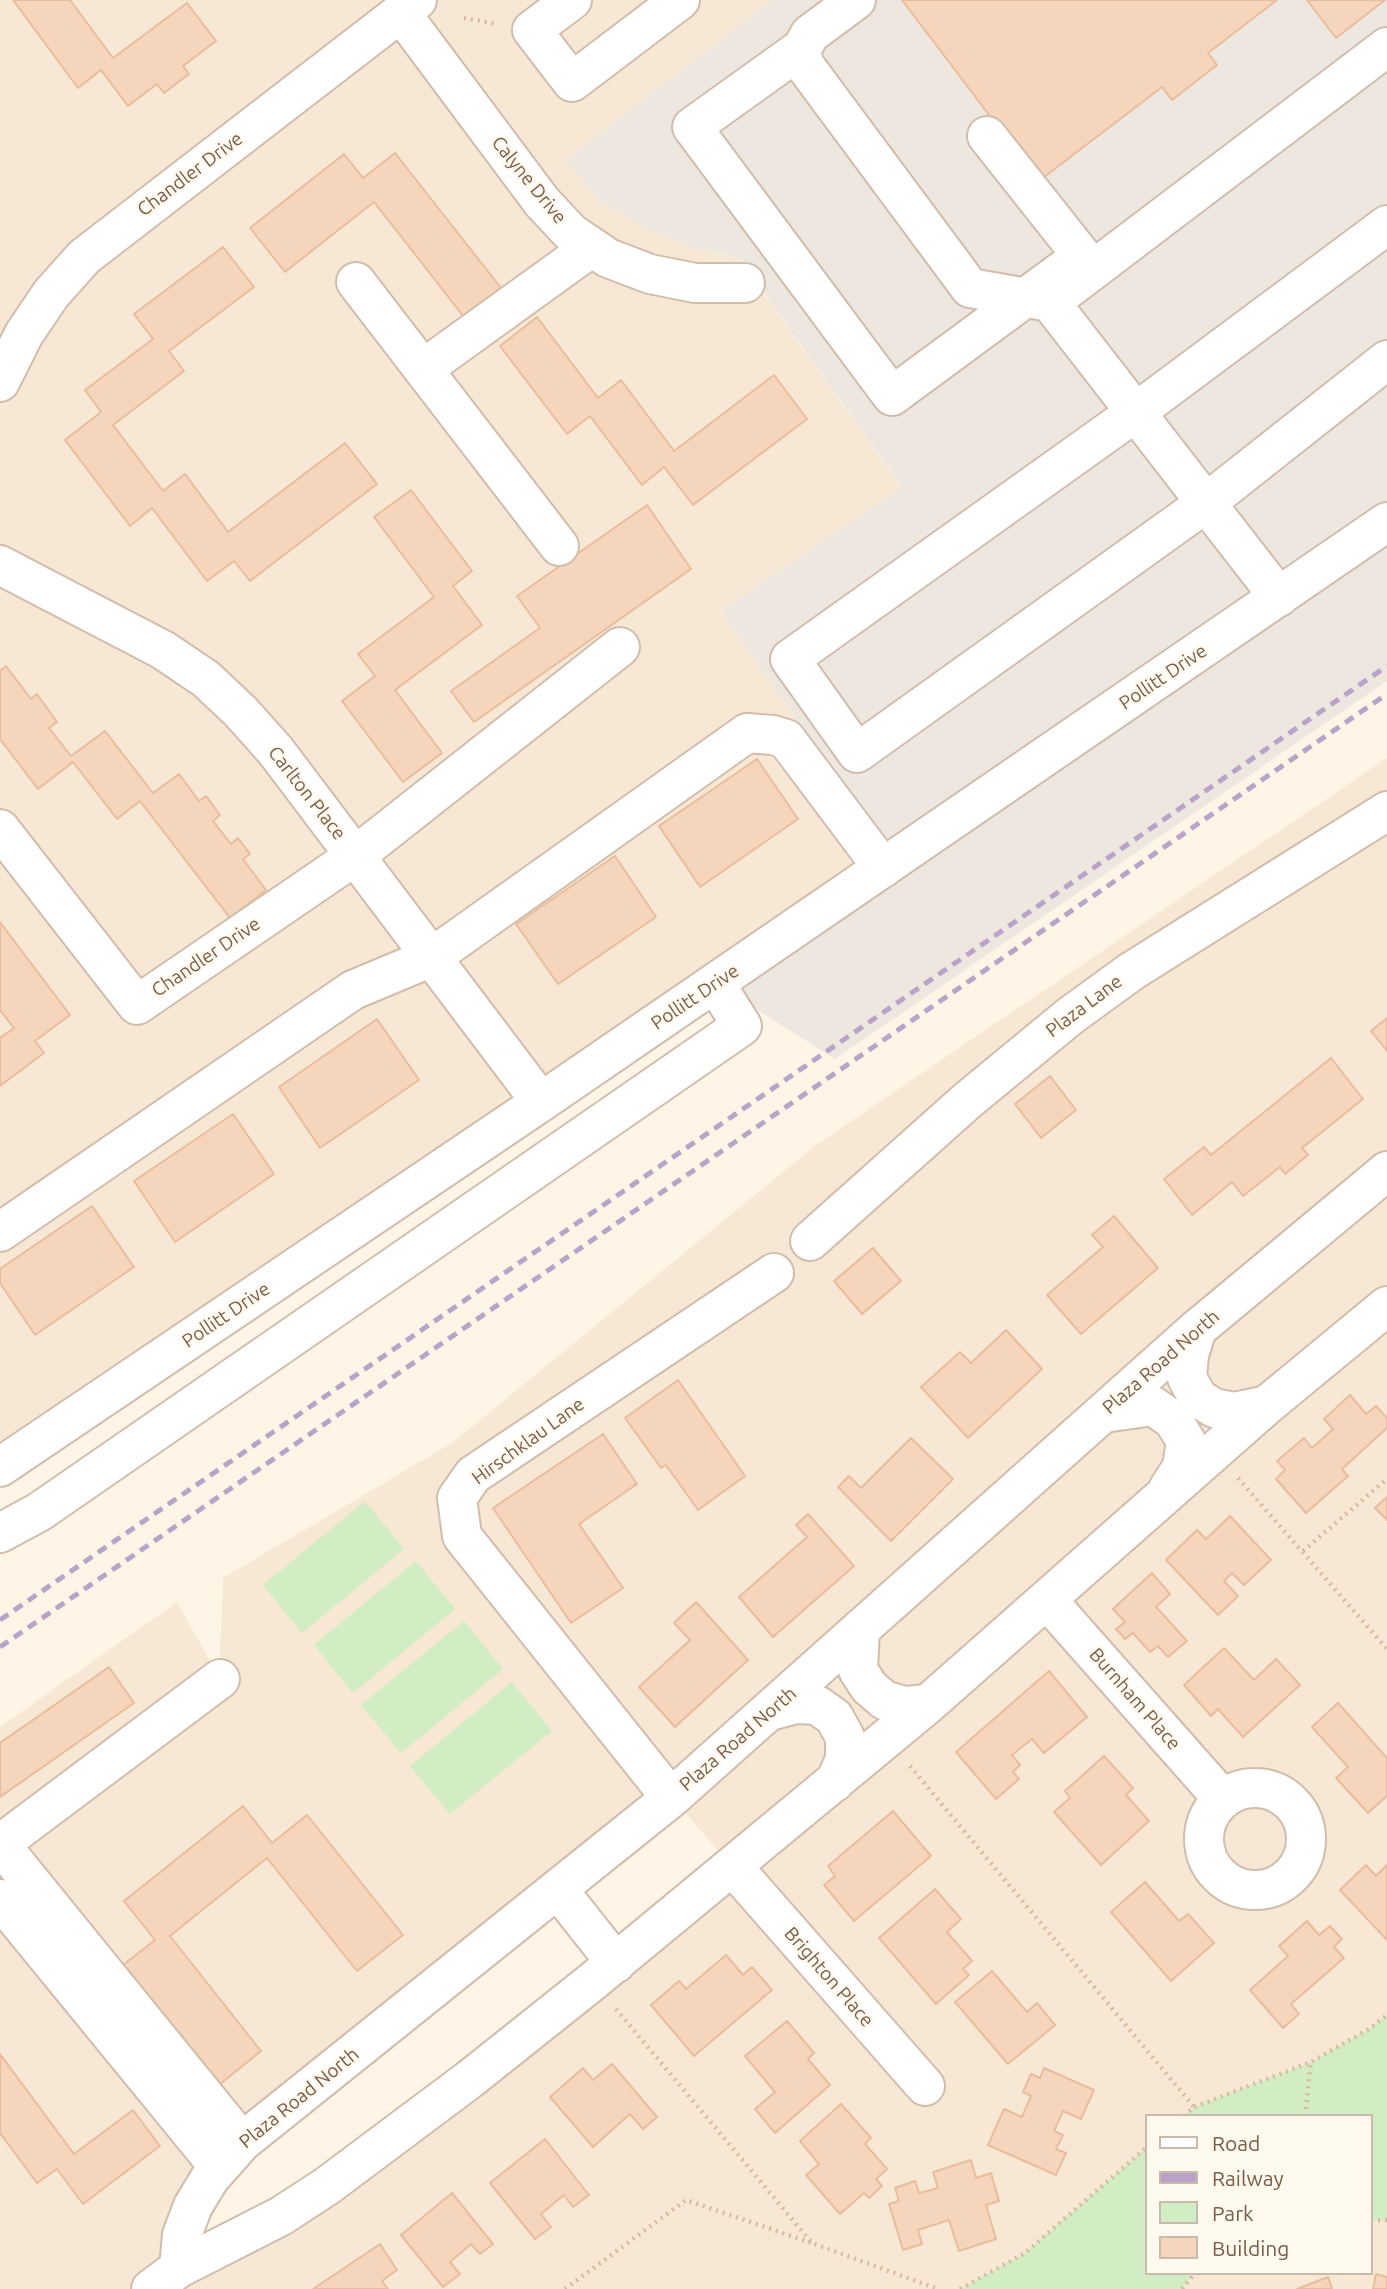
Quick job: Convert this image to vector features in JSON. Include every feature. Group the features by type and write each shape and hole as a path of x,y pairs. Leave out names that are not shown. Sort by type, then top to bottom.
{"street":[{"path":"572,0 532,30 572,82 680,0"},
{"path":"856,0 810,34 802,48 692,127 892,396 1038,300 1387,47"},
{"name":"Calyne Drive","path":"409,6 542,202 571,233 608,258 650,274 695,283 745,283"},
{"name":"Chandler Drive","path":"0,382 24,334 51,294 84,257 409,6"},
{"path":"802,48 803,63 970,288 1038,300 1136,412 1279,597"},
{"path":"987,136 1082,256 1038,300"},
{"path":"1387,225 1136,412 790,659 857,753 1206,503 1387,360"},
{"path":"423,369 592,247"},
{"path":"356,282 559,546"},
{"name":"Pollitt Drive","path":"0,1467 715,984 1387,522"},
{"name":"Carlton Place","path":"0,565 120,625 206,678 275,750 541,1102"},
{"path":"355,856 620,647"},
{"path":"0,1232 353,990 432,957 747,733 786,739 883,868"},
{"name":"Plaza Lane","path":"810,1241 968,1100 1070,1016 1132,971 1387,811"},
{"name":"Chandler Drive","path":"0,830 137,1005 355,856"},
{"path":"0,1533 39,1512 742,1026 715,984"},
{"name":"Plaza Road North","path":"175,2282 182,2235 193,2206 231,2155 671,1798 1197,1329 1387,1171"},
{"name":"Hirschklau Lane","path":"671,1798 462,1536 457,1498 473,1475 774,1273"},
{"name":"Plaza Road North","path":"175,2282 327,2186 470,2079 887,1739 1267,1405 1380,1324"},
{"path":"1197,1329 1189,1355 1187,1378 1198,1398 1213,1409 1234,1412 1267,1405"},
{"path":"1104,1413 1153,1406 1173,1420 1186,1441 1182,1467 1166,1494"},
{"name":"Burnham Place","path":"1047,1600 1222,1798"},
{"path":"860,1629 858,1670 869,1687 884,1700 904,1706 928,1704"},
{"path":"219,1679 0,1844 231,2155"},
{"path":"770,1711 796,1704 817,1705 834,1717 845,1737 845,1759 835,1782"},
{"name":"Brighton Place","path":"733,1867 925,2086"},
{"path":"559,1891 604,1972"},
{"path":"0,1899 231,2155"}],"path":[{"path":"1215,1450 1387,1649"},
{"path":"1303,1552 1387,1479"},
{"path":"887,1739 1194,2107"},
{"path":"604,1972 812,2243"},
{"path":"1186,2114 1194,2107 1311,2062 1369,2029 1387,2015"},
{"path":"1305,2114 1311,2062"},
{"path":"960,2289 1025,2253 1146,2148"},
{"path":"565,2289 685,2200 938,2289"},
{"path":"1182,2289 1193,2275"}],"shaded area":[{"path":"0,0 773,0 567,161 689,247 738,258 902,488 721,611 894,861 0,1467"},
{"path":"773,0 1387,0 1387,681 835,1059 715,983 893,861 721,611 902,487 739,258 689,247 642,226 598,199 566,160"},
{"path":"1387,758 1387,2289 0,2289 0,1727 177,1602 219,1677 223,1578 452,1443 816,1145","holes":["672,1798 733,1867 232,2243 182,2235 242,2142"]}],"green space":[{"path":"365,1501 404,1549 302,1633 263,1585"},
{"path":"416,1561 455,1609 353,1693 314,1645"},
{"path":"464,1621 503,1669 401,1753 361,1705"},
{"path":"512,1682 552,1731 450,1814 410,1766"},
{"path":"1387,2015 1387,2220 1373,2221 1373,2114 1186,2114 1194,2107 1311,2062 1369,2029"},
{"path":"1146,2148 1146,2275 1193,2275 1182,2289 960,2289 1025,2253"}],"building":[{"path":"13,0 70,0 113,58 187,3 216,41 183,66 189,74 164,93 157,84 128,106 101,70 78,88"},
{"path":"902,0 1277,0 1208,53 1217,65 1172,100 1162,87 1039,181"},
{"path":"1307,0 1385,0 1336,38"},
{"path":"395,153 501,288 464,317 374,202 285,272 250,228 344,154 363,178"},
{"path":"223,247 254,287 169,351 184,371 113,425 163,491 185,474 228,532 345,443 377,484 250,581 234,561 207,581 152,508 130,526 65,440 101,412 85,390 153,339 134,314"},
{"path":"537,317 598,398 621,380 674,451 774,375 807,419 693,505 664,467 642,485 590,416 567,434 500,346"},
{"path":"411,490 472,571 453,586 482,625 395,690 442,753 403,782 342,701 375,676 358,654 434,597 374,517"},
{"path":"647,505 691,569 474,722 451,691 540,628 517,596"},
{"path":"6,666 31,699 37,694 57,722 49,728 71,756 105,731 153,793 179,774 199,801 206,796 220,815 213,821 231,844 238,838 250,854 243,859 266,890 230,918 140,801 117,819 73,762 38,789 0,739 0,671"},
{"path":"757,759 798,819 700,887 659,826"},
{"path":"615,856 656,917 558,984 516,924"},
{"path":"0,922 70,1015 35,1041 44,1053 0,1086 0,1038 14,1028 0,1010"},
{"path":"1387,1018 1387,1051 1371,1031"},
{"path":"377,1019 419,1080 320,1148 279,1087"},
{"path":"1331,1058 1363,1099 1302,1148 1308,1155 1285,1174 1280,1167 1243,1196 1232,1182 1192,1215 1164,1179 1204,1147 1211,1155"},
{"path":"1050,1076 1076,1110 1041,1138 1015,1104"},
{"path":"233,1114 274,1174 175,1242 134,1181"},
{"path":"92,1206 134,1267 35,1335 0,1283 0,1269"},
{"path":"1114,1216 1158,1268 1081,1334 1047,1295 1103,1247 1092,1235"},
{"path":"873,1248 901,1281 862,1314 834,1281"},
{"path":"1006,1330 1042,1369 968,1438 921,1387 960,1352 971,1363"},
{"path":"678,1380 745,1476 698,1510 666,1465 661,1468 625,1418"},
{"path":"1350,1395 1366,1414 1376,1406 1387,1418 1387,1428 1342,1469 1348,1476 1306,1513 1276,1479 1285,1470 1277,1461 1304,1438 1312,1448 1333,1429 1324,1419"},
{"path":"603,1434 637,1484 579,1524 623,1588 571,1623 493,1508"},
{"path":"911,1438 953,1479 891,1541 838,1487 849,1476 861,1488"},
{"path":"1387,1497 1387,1520 1375,1508"},
{"path":"808,1514 854,1566 773,1637 739,1597 807,1537 796,1525"},
{"path":"1230,1516 1271,1560 1244,1585 1232,1573 1224,1581 1238,1596 1218,1615 1166,1560 1197,1530 1206,1539"},
{"path":"1152,1573 1170,1594 1156,1607 1187,1641 1168,1657 1158,1646 1150,1652 1133,1633 1125,1639 1116,1629 1125,1622 1113,1609"},
{"path":"696,1602 748,1660 675,1727 639,1687 690,1640 674,1623"},
{"path":"1224,1648 1254,1680 1276,1659 1300,1685 1243,1737 1218,1709 1211,1716 1184,1685"},
{"path":"109,1667 134,1703 0,1797 0,1743"},
{"path":"1049,1671 1087,1717 1044,1753 1032,1739 1012,1755 1020,1765 1013,1772 1019,1779 996,1799 956,1752"},
{"path":"1338,1703 1387,1758 1387,1796 1368,1813 1336,1778 1348,1767 1312,1727"},
{"path":"1104,1756 1133,1788 1126,1795 1149,1821 1101,1865 1054,1812 1070,1798 1065,1791"},
{"path":"243,1806 272,1843 307,1815 403,1935 357,1971 267,1858 170,1936 261,2051 219,2085 123,1965 155,1940 124,1901"},
{"path":"893,1811 931,1856 854,1921 824,1885 835,1876 828,1866"},
{"path":"1366,1865 1376,1876 1387,1865 1387,1940 1340,1890"},
{"path":"1145,1882 1179,1921 1188,1914 1214,1943 1171,1981 1111,1912"},
{"path":"935,1889 961,1919 947,1932 972,1961 963,1969 969,1975 936,2004 879,1938"},
{"path":"1307,1921 1319,1935 1330,1926 1342,1939 1334,1947 1344,1958 1291,2004 1299,2014 1283,2028 1250,1990 1288,1956 1279,1946"},
{"path":"726,1955 743,1975 752,1967 772,1990 694,2056 651,2005 679,1981 686,1989"},
{"path":"992,1971 1027,2012 1037,2003 1055,2025 1008,2064 955,2002"},
{"path":"787,2021 814,2053 808,2059 830,2085 775,2133 755,2109 775,2092 745,2056"},
{"path":"0,2054 74,2154 133,2110 160,2146 83,2204 57,2169 37,2183 0,2133"},
{"path":"612,2064 657,2117 643,2129 630,2114 593,2147 550,2097 583,2068 593,2080"},
{"path":"1044,2068 1094,2090 1081,2119 1063,2111 1054,2131 1063,2135 1056,2149 1066,2153 1056,2175 988,2145 1004,2109 1022,2117 1031,2096 1023,2092 1031,2074 1040,2078"},
{"path":"841,2104 871,2138 865,2144 887,2169 876,2179 882,2186 869,2198 864,2193 840,2214 806,2175 819,2164 800,2141"},
{"path":"545,2139 589,2195 573,2207 564,2195 541,2214 551,2227 535,2239 490,2183"},
{"path":"971,2160 976,2178 991,2173 999,2201 986,2205 996,2239 959,2251 949,2220 918,2230 922,2244 903,2250 889,2204 899,2201 895,2188 915,2181 919,2193 938,2188 933,2172"},
{"path":"452,2193 493,2244 480,2254 471,2244 450,2262 460,2274 443,2287 401,2235"},
{"path":"380,2244 397,2270 382,2281 388,2289 313,2289"},
{"path":"1376,2274 1387,2277 1387,2289 1373,2289"},
{"path":"1328,2277 1332,2289 1297,2289"}],"railway":[{"path":"0,1620 1387,666"},
{"path":"0,1647 1387,694"}]}
